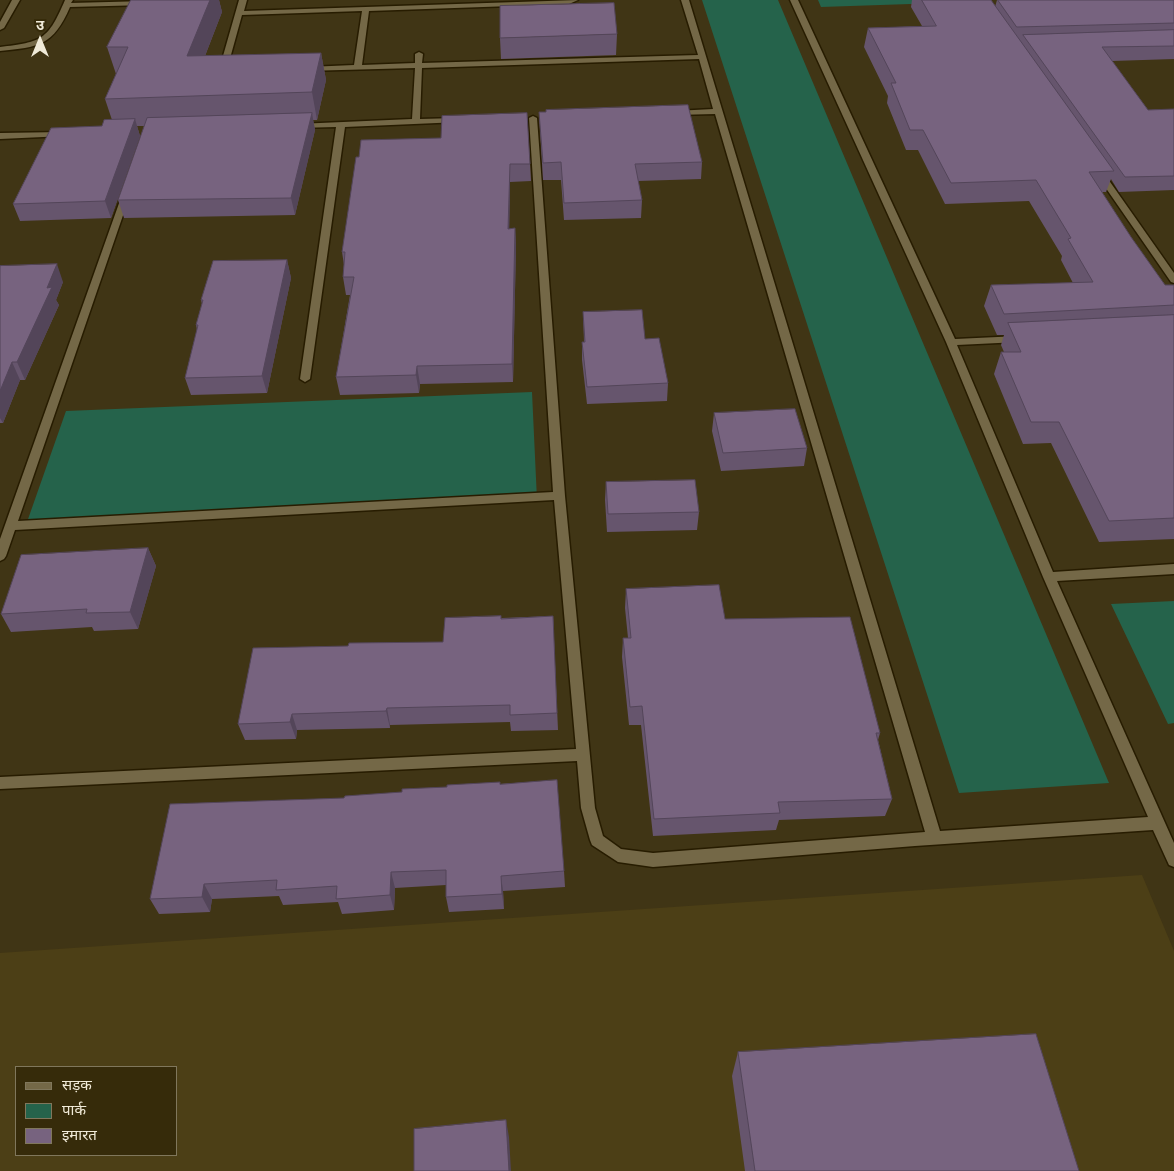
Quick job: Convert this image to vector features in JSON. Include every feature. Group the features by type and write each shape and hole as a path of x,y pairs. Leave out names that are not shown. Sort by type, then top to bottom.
{"street":[{"path":"0,28 16,0"},
{"path":"239,69 225,63 243,0"},
{"path":"239,13 569,2 574,0"},
{"path":"685,0 935,839"},
{"path":"794,0 950,342 1049,577 1174,860"},
{"path":"0,49 37,45 48,39 68,3 154,2"},
{"path":"358,67 366,9"},
{"path":"416,122 419,54"},
{"path":"302,69 702,57"},
{"path":"669,113 718,111"},
{"path":"533,118 559,496 588,808 597,840 618,855 653,860 1158,823"},
{"path":"283,126 465,120"},
{"path":"305,379 341,124"},
{"path":"0,136 69,133"},
{"path":"1095,166 1174,280"},
{"path":"0,556 132,178"},
{"path":"950,342 1030,338"},
{"path":"11,526 559,496"},
{"path":"1049,577 1174,569"},
{"path":"0,783 584,755"}],"shaded area":[{"path":"1142,875 1174,951 1174,1171 0,1171 0,953"}],"green space":[{"path":"702,0 778,0 1109,783 959,793"},
{"path":"818,0 968,0 970,2 821,7"},
{"path":"532,392 537,500 27,522 66,411"},
{"path":"1174,601 1174,723 1168,724 1111,604"}],"building":[{"path":"131,0 210,0 187,56 321,53 312,92 105,99 128,47 107,47"},
{"path":"922,0 991,0 1114,171 1089,172 1165,285 1174,285 1174,305 1004,314 991,285 1093,282 1068,239 1071,238 1036,180 951,183 923,130 910,130 891,83 896,83 868,28 936,26"},
{"path":"998,0 1174,0 1174,23 1017,27"},
{"path":"614,3 617,34 500,38 500,6"},
{"path":"1174,30 1174,46 1102,47 1148,110 1174,109 1174,176 1125,177 1023,35"},
{"path":"688,105 702,162 635,164 642,200 564,203 561,162 543,163 539,112 546,112 546,110"},
{"path":"312,113 291,198 118,200 147,118"},
{"path":"527,113 530,164 510,164 508,229 515,228 512,364 417,366 416,375 336,377 354,277 343,277 345,252 342,252 356,157 359,157 361,140 441,138 442,116"},
{"path":"135,119 105,201 13,204 51,128 102,126 104,120"},
{"path":"287,260 262,376 185,378 198,325 196,325 203,300 201,300 213,261"},
{"path":"57,264 47,288 52,287 17,362 12,362 0,391 0,266"},
{"path":"642,310 645,339 659,338 668,383 587,387 582,342 585,342 583,312"},
{"path":"1174,315 1174,518 1109,521 1059,422 1031,422 1001,352 1021,352 1008,323"},
{"path":"795,409 807,448 723,453 714,413"},
{"path":"695,480 699,512 608,514 606,482"},
{"path":"148,548 130,612 86,613 87,609 1,614 21,555"},
{"path":"719,585 725,619 850,617 880,733 876,733 892,799 778,802 780,813 654,819 642,706 630,707 623,638 631,638 626,589"},
{"path":"501,616 501,619 553,616 557,713 510,715 510,705 387,708 386,711 292,714 290,722 238,724 253,648 348,646 349,643 443,642 445,618"},
{"path":"557,780 564,871 501,876 502,894 446,897 446,870 391,872 390,895 336,899 337,886 276,890 277,880 204,884 202,897 150,899 170,804 344,798 345,796 402,792 402,789 447,787 447,785"},
{"path":"1036,1034 1079,1171 755,1171 738,1052"},
{"path":"506,1120 509,1171 414,1171 414,1129"}]}
